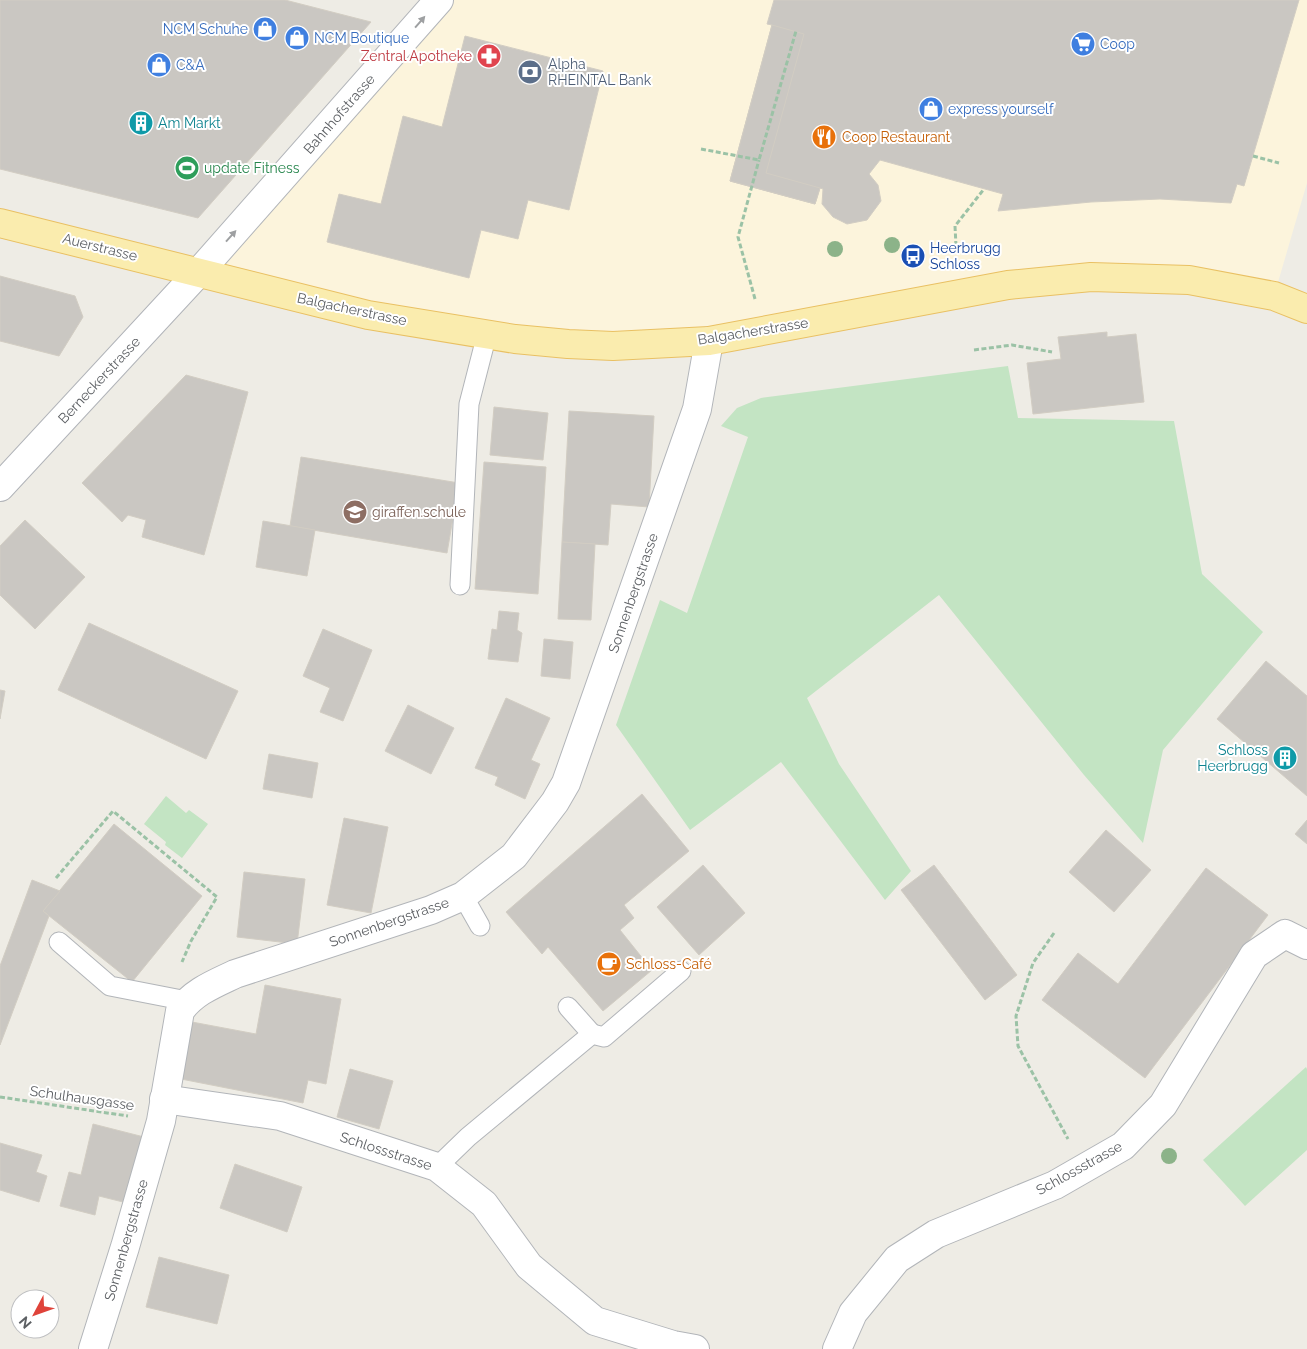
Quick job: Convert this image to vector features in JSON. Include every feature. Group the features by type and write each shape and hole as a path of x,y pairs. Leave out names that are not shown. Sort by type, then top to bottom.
{"main road":[{"name":"Auerstrasse","path":"0,223 199,272"},
{"name":"Balgacherstrasse","path":"199,272 368,315 487,334 568,344 613,346 709,340 1008,285 1091,277 1189,280 1274,296 1307,309"}],"street":[{"name":"Bahnhofstrasse","path":"199,272 439,0"},
{"name":"Berneckerstrasse","path":"0,487 199,272"},
{"name":"Sonnenbergstrasse","path":"94,1349 125,1247 162,1110 180,1011 178,999 235,974 431,910 462,896 514,856 555,802 566,784 697,409 709,340"},
{"name":"Schlossstrasse","path":"836,1349 853,1313 897,1259 936,1234 1055,1185 1123,1146 1163,1105 1254,955 1286,934 1307,945"},
{"name":"Schlossstrasse","path":"162,1110 280,1116 437,1167 484,1204 529,1266 595,1321 695,1349"}],"lane":[{"path":"460,585 469,404 487,334"},
{"path":"462,896 480,926"},
{"path":"59,942 110,986 178,999"},
{"path":"568,1007 592,1034 604,1037 681,971"},
{"path":"437,1167 468,1137 592,1034"}],"path":[{"path":"755,299 738,237 796,32"},
{"path":"702,149 759,160"},
{"path":"1254,156 1279,163"},
{"path":"956,246 954,226 984,189"},
{"path":"974,350 1012,345 1052,352"},
{"path":"56,878 113,812 217,897 190,941 178,999"},
{"path":"1054,933 1033,963 1016,1016 1018,1046 1083,1169"},
{"name":"Schulhausgasse","path":"0,1097 162,1110"}],"shaded area":[{"path":"439,0 1307,0 1307,183 1274,296 1091,277 613,346 199,272"}],"green space":[{"path":"1008,366 1018,418 1174,421 1202,574 1263,632 1163,750 1143,843 1084,775 939,595 807,698 839,764 911,871 885,900 781,762 690,830 616,725 660,600 687,613 748,437 721,426 737,408 761,398"},
{"path":"166,796 186,813 189,810 208,824 182,858 165,845 166,842 144,824"},
{"path":"1306,1067 1307,1150 1245,1206 1203,1160"}],"building":[{"name":"Am Markt","path":"0,0 285,0 371,22 198,218 0,169"},
{"path":"774,0 1299,0 1244,186 1237,184 1231,203 1160,199 1091,202 998,211 1003,194 880,160 869,174 878,185 881,201 867,220 847,224 833,217 822,204 823,189 820,188 815,204 730,181 772,25 767,24"},
{"path":"772,25 804,34 766,173 820,188 815,204 730,181"},
{"path":"465,36 603,71 569,210 528,200 518,239 481,230 469,278 327,242 339,194 381,204 403,116 442,127"},
{"path":"0,276 75,296 83,317 59,356 0,341"},
{"path":"1107,332 1107,337 1136,334 1144,402 1033,414 1027,363 1061,359 1058,337"},
{"path":"186,375 248,392 204,555 142,537 146,520 128,515 122,522 82,483"},
{"path":"494,407 548,413 543,460 490,455"},
{"path":"569,411 654,416 649,507 611,504 608,545 562,542"},
{"path":"301,457 459,483 447,553 290,526"},
{"path":"484,462 546,467 538,594 475,589"},
{"path":"25,520 85,577 35,629 0,595 0,546"},
{"path":"263,521 315,530 307,576 256,567"},
{"path":"562,542 595,544 591,620 558,619"},
{"path":"499,611 519,613 517,630 522,633 518,662 488,659 492,629 497,630"},
{"path":"89,623 238,691 206,759 58,690"},
{"path":"323,629 372,650 343,721 320,712 330,688 303,676"},
{"path":"544,639 573,642 570,679 541,676"},
{"name":"Schloss Heerbrugg","path":"1266,661 1307,696 1307,796 1217,719"},
{"path":"0,690 5,691 0,719"},
{"path":"506,698 550,718 531,760 540,764 525,799 495,785 498,777 475,768"},
{"path":"408,705 454,728 431,774 385,751"},
{"path":"269,754 318,763 312,798 263,789"},
{"path":"642,794 689,851 624,905 634,918 620,930 652,970 603,1011 548,947 542,954 506,912"},
{"path":"344,818 388,827 371,913 327,905"},
{"path":"1307,820 1307,844 1295,834"},
{"path":"114,824 202,896 132,982 43,911"},
{"path":"1106,830 1151,870 1114,912 1069,872"},
{"path":"703,865 745,913 699,955 657,907"},
{"path":"934,865 1017,975 985,1000 901,890"},
{"path":"1206,868 1268,915 1145,1078 1042,1000 1078,953 1118,984"},
{"path":"244,872 305,879 297,944 237,937"},
{"path":"32,880 60,891 43,911 49,916 0,1045 0,966"},
{"path":"265,985 341,999 326,1084 308,1080 303,1103 181,1079 192,1022 256,1034"},
{"path":"350,1069 393,1081 379,1129 337,1117"},
{"path":"93,1124 144,1137 127,1203 99,1196 95,1215 60,1206 69,1172 81,1175"},
{"path":"0,1143 42,1155 36,1172 47,1176 39,1202 0,1190"},
{"path":"235,1164 302,1187 287,1232 220,1208"},
{"path":"159,1257 229,1275 217,1324 146,1307"}],"place":[{"name":"NCM Schuhe","path":"265,29"},
{"name":"NCM Boutique","path":"297,38"},
{"name":"Coop","path":"1083,44"},
{"name":"Zentral Apotheke","path":"489,56"},
{"name":"C&A","path":"159,65"},
{"name":"Alpha RHEINTAL Bank","path":"530,72"},
{"name":"express yourself","path":"931,109"},
{"name":"Am Markt","path":"141,123"},
{"name":"Coop Restaurant","path":"824,137"},
{"name":"update Fitness","path":"187,168"},
{"name":"Heerbrugg Schloss","path":"913,256"},
{"name":"giraffen.schule","path":"355,512"},
{"name":"Schloss Heerbrugg","path":"1285,758"},
{"name":"Schloss-Café","path":"609,964"}]}
